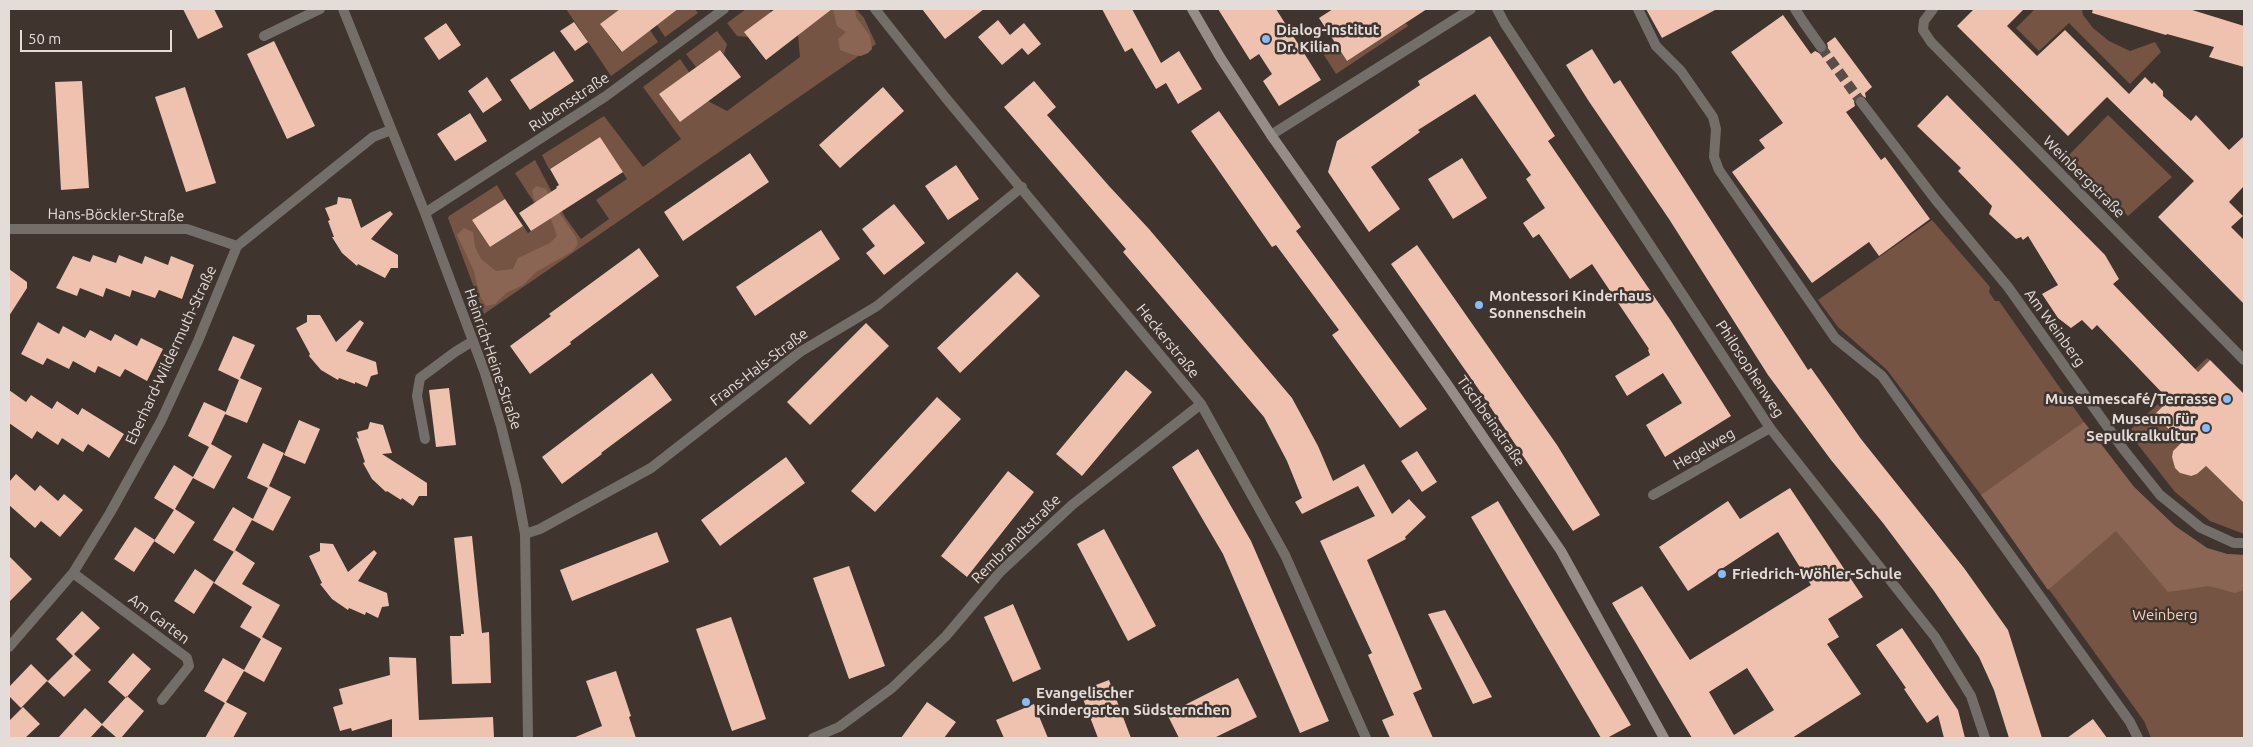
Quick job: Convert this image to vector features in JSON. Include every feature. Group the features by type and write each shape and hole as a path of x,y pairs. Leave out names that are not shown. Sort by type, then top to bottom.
{"main road":[{"name":"Tischbeinstraße","path":"1192,9 1271,135 1453,392 1561,551 1664,738"}],"street":[{"path":"264,36 320,9"},
{"name":"Heinrich-Heine-Straße","path":"343,9 425,213 473,342 501,426 516,486 525,534 528,738"},
{"name":"Rubensstraße","path":"425,213 606,96 724,9"},
{"name":"Heckerstraße","path":"875,9 945,97 1201,404 1285,555 1366,738"},
{"path":"1271,135 1471,9"},
{"name":"Philosophenweg","path":"1497,9 1770,428 1935,637 1971,696 1985,738"},
{"path":"1638,9 1656,46 1681,71 1713,117 1716,128 1714,158 1719,170 1835,338 1882,376 2130,722 2138,738"},
{"path":"1795,9 1821,47"},
{"name":"Weinbergstraße","path":"1933,9 1924,21 1923,30 1931,42 2244,360"},
{"name":"Am Weinberg","path":"1861,102 1935,199 2008,288 2124,450 2160,495 2201,528 2234,543 2244,543"},
{"path":"237,246 373,137 391,130"},
{"name":"Frans-Hals-Straße","path":"525,534 540,529 651,468 800,352 876,306 1022,187"},
{"name":"Hans-Böckler-Straße","path":"9,229 187,229 237,246"},
{"name":"Eberhard-Wildermuth-Straße","path":"9,647 72,573 110,513 161,421 198,341 237,246"},
{"path":"424,439 417,396 420,378 455,352 473,342"},
{"name":"Rembrandtstraße","path":"813,738 839,727 892,688 946,636 1000,572 1072,505 1201,404"},
{"name":"Hegelweg","path":"1653,496 1770,428"},
{"name":"Am Garten","path":"72,573 187,658 189,666 162,700"}],"green space":[{"path":"566,9 620,9 600,24 621,52 650,30 658,42 611,76"},
{"path":"678,9 695,9 698,13 665,37 657,25"},
{"path":"746,9 769,9 771,12 745,32 748,37 737,36 727,23"},
{"path":"820,9 856,9 864,18 876,44 484,314 448,218 449,216 497,185 505,199 472,220 490,247 523,226 528,233 546,221 515,173 535,160 565,217 581,239 609,219 596,200 627,179 600,137 549,169 542,155 604,116 643,167 681,139 643,87 680,59 689,72 680,122 708,101 727,111 800,57 798,35 825,14"},
{"path":"2035,9 2082,9 2083,15 2093,28 2109,41 2130,51 2155,42 2161,52 2130,84 2069,23 2039,51 2016,28"},
{"path":"1406,23 1408,26 1336,74 1324,55 1337,46 1347,61"},
{"path":"717,31 727,44 724,54 720,50 696,67 686,54"},
{"path":"2108,115 2172,177 2128,216 2068,156"},
{"name":"Weinberg","path":"1932,220 1990,287 1989,292 1995,301 1999,301 2084,422 2134,487 2175,526 2207,548 2227,554 2244,555 2244,738 2151,738 2144,721 1981,495 1887,370 1838,327 1818,300"},
{"path":"2207,358 2210,360 2154,415 2182,442 2173,451 2172,457 2175,468 2180,473 2191,476 2197,474 2206,466 2244,503 2244,534 2210,521 2175,492 2128,432"}],"shaded area":[{"path":"833,9 855,9 856,17 870,36 872,49 868,53 861,56 840,50 838,39 846,32 837,26"},
{"path":"536,186 546,189 554,205 576,237 578,244 573,251 536,272 523,285 506,293 495,304 486,306 480,296 474,271 457,235 464,228 473,232 475,247 481,259 496,271 513,269 518,258 550,243 557,236 551,219 534,199 532,191"},
{"path":"2084,422 2134,487 2175,526 2207,548 2227,554 2244,555 2244,590 2235,593 2209,586 2168,592 2116,531 2048,590 1981,495"}],"building":[{"path":"183,9 214,9 223,27 198,39"},
{"path":"620,9 678,9 622,52 600,24"},
{"path":"775,9 832,9 766,60 744,32"},
{"path":"922,9 984,9 945,39"},
{"path":"1102,9 1132,9 1161,63 1179,51 1202,89 1178,104 1166,83 1156,89 1132,48 1125,52"},
{"name":"Dialog-Institut Dr. Kilian","path":"1218,9 1276,9 1321,80 1279,106 1263,81 1272,74 1259,54 1250,60"},
{"path":"1333,9 1427,9 1347,61 1319,18"},
{"path":"1646,9 1717,9 1662,38"},
{"path":"1974,9 2024,9 2007,26 2037,56 2065,30 2129,94 2145,77 2152,84 2154,82 2163,91 2163,96 2191,121 2196,115 2229,150 2244,136 2244,186 2229,202 2243,216 2231,227 2244,240 2244,304 2158,217 2194,181 2107,97 2068,136 1957,26"},
{"path":"2093,9 2189,9 2244,26 2244,67 2209,57 2214,47 2092,13"},
{"path":"1783,15 1811,54 1815,51 1821,54 1825,52 1828,47 1827,43 1835,37 1872,87 1865,93 1866,98 1861,95 1856,97 1855,106 1846,112 1881,160 1885,157 1930,219 1879,256 1869,242 1812,283 1732,172 1765,148 1759,140 1783,123 1731,52"},
{"path":"998,20 1010,35 1024,23 1041,44 1028,55 1022,48 1002,65 978,37"},
{"path":"574,22 588,42 575,51 560,31"},
{"path":"446,23 461,45 439,60 424,38"},
{"path":"1490,36 1555,136 1548,141 1671,321 1731,416 1665,457 1646,425 1682,403 1663,373 1627,396 1615,376 1650,355 1649,349 1592,264 1570,279 1539,234 1533,238 1523,223 1545,208 1526,179 1531,175 1475,94 1418,130 1420,132 1371,167 1400,209 1369,232 1328,172 1337,141 1420,85 1418,81"},
{"path":"274,41 315,126 287,139 247,54"},
{"path":"1592,49 1614,84 1620,80 1808,370 1811,368 1861,439 1964,568 2008,630 2042,738 2009,738 1994,690 1979,657 1934,591 1883,523 1831,460 1768,375 1669,219 1588,100 1566,65"},
{"path":"720,50 741,77 680,122 659,94"},
{"path":"554,51 574,81 530,110 510,80"},
{"path":"487,77 502,100 483,113 468,91"},
{"path":"82,81 89,188 61,190 55,82"},
{"path":"1034,81 1056,107 1047,115 1149,229 1292,398 1318,446 1333,481 1364,464 1392,514 1409,499 1426,517 1405,537 1406,539 1367,560 1422,689 1413,693 1433,738 1390,738 1382,720 1394,715 1368,655 1372,653 1320,541 1375,516 1358,486 1302,514 1295,502 1302,498 1287,461 1264,417 1123,252 1126,249 1004,107"},
{"path":"185,87 216,183 186,192 155,97"},
{"path":"883,87 904,111 840,168 819,145"},
{"path":"1947,95 2105,255 2119,279 2113,284 2198,372 2210,360 2244,394 2244,503 2206,466 2197,474 2191,476 2180,473 2175,468 2172,457 2173,451 2182,442 2154,415 2169,400 2097,325 2092,330 2082,320 2071,328 2058,318 2042,294 2058,285 2028,236 2023,240 2021,237 2016,239 1989,214 1992,206 1958,171 1961,168 1917,126"},
{"path":"1219,111 1301,227 1296,231 1427,409 1400,428 1332,335 1339,330 1276,245 1272,247 1191,131"},
{"path":"470,113 487,141 455,161 437,134"},
{"path":"600,137 623,172 531,231 519,213 557,188 559,185 550,169"},
{"path":"750,153 769,182 683,241 664,212"},
{"path":"1462,158 1487,198 1453,219 1428,179"},
{"path":"956,165 979,199 948,220 925,186"},
{"path":"338,197 351,199 361,228 390,211 393,214 371,239 398,255 398,268 391,268 385,278 358,264 357,266 342,253 332,237 334,237 328,221 330,220 325,208 337,204"},
{"path":"505,199 523,226 490,247 472,220"},
{"path":"894,204 925,243 884,275 866,253 875,246 862,229"},
{"path":"821,230 840,259 755,316 736,287"},
{"path":"1417,245 1557,445 1600,515 1573,531 1477,387 1391,264"},
{"path":"639,248 659,276 530,374 510,346 551,316 549,314"},
{"path":"93,255 116,263 119,255 142,264 145,256 168,265 171,256 194,265 182,299 159,290 155,298 132,290 130,297 106,288 103,297 80,288 77,296 56,288 73,256 90,262"},
{"path":"9,269 27,282 27,288 9,316"},
{"path":"1017,272 1040,296 960,373 937,348"},
{"path":"307,315 320,315 336,342 360,320 364,323 346,351 376,362 378,374 371,376 367,387 339,378 338,380 321,370 309,356 310,354 296,328 307,322"},
{"path":"38,322 59,334 63,326 85,338 90,330 111,341 115,334 137,346 141,338 163,349 147,381 125,369 120,377 98,366 95,373 73,361 69,369 47,358 43,365 21,354"},
{"path":"866,323 889,346 810,425 787,402"},
{"path":"233,336 255,345 240,378 262,388 247,423 225,414 239,380 218,370"},
{"path":"1126,370 1152,392 1082,476 1056,454"},
{"path":"652,373 672,400 562,484 542,457"},
{"path":"449,388 456,445 436,447 429,390"},
{"path":"9,390 26,402 31,395 52,409 57,401 78,415 82,408 124,434 109,458 88,444 83,452 62,438 58,445 37,431 32,439 9,423"},
{"path":"937,397 961,419 875,512 851,491"},
{"path":"204,402 226,412 211,444 232,456 214,489 193,478 175,509 195,522 174,554 154,541 174,510 154,498 174,465 193,477 209,447 188,436"},
{"path":"299,420 320,429 305,464 284,455"},
{"path":"370,422 383,425 392,453 382,454 427,483 427,496 419,496 413,506 402,498 401,500 386,492 372,479 363,463 365,462 356,437 359,439 357,432 368,429"},
{"path":"263,443 284,453 269,486 291,497 273,531 252,520 234,552 213,540 233,507 253,519 268,488 247,478"},
{"path":"1198,449 1251,541 1329,721 1300,733 1223,554 1172,467"},
{"path":"1417,451 1437,482 1422,492 1401,461"},
{"path":"786,457 805,483 720,546 701,520"},
{"path":"1008,471 1034,492 967,577 941,556"},
{"path":"16,474 35,491 40,485 58,501 64,494 83,510 60,537 41,521 35,528 9,505 9,482"},
{"path":"1790,488 1863,597 1828,619 1839,637 1827,644 1861,694 1792,738 1692,738 1612,603 1642,586 1690,660 1811,585 1778,532 1688,591 1659,547 1728,501 1740,519","holes":["1747,668 1774,710 1734,735 1709,692"]},
{"path":"1498,501 1631,725 1607,738 1601,738 1471,517"},
{"path":"135,527 155,540 134,572 114,559"},
{"path":"1104,529 1156,626 1128,641 1077,544"},
{"path":"657,532 669,562 572,601 560,570"},
{"path":"472,536 482,633 489,632 491,683 452,684 450,636 461,636 461,634 464,634 454,538"},
{"path":"320,543 333,544 348,572 374,550 377,553 358,581 387,593 389,606 382,607 378,618 366,612 365,615 349,608 348,610 332,599 320,584 322,583 309,556 320,551"},
{"path":"235,550 255,563 242,584 280,605 262,637 282,648 264,682 244,671 226,702 247,713 233,738 205,738 225,703 204,691 223,658 244,670 261,639 240,627 252,607 214,583"},
{"path":"9,556 32,579 9,602"},
{"path":"849,566 885,666 849,679 813,578"},
{"path":"195,569 214,582 194,614 174,601"},
{"path":"1013,604 1041,669 1013,682 984,617"},
{"path":"1445,610 1492,697 1473,704 1428,614"},
{"path":"82,611 100,628 74,654 91,670 64,697 47,681 21,708 9,696 9,687 31,664 48,681 73,656 56,639"},
{"path":"731,617 766,719 732,731 696,629"},
{"path":"1902,628 1958,710 1965,738 1944,738 1938,715 1927,723 1904,689 1906,688 1876,645"},
{"path":"133,653 151,669 126,698 108,682"},
{"path":"389,657 416,658 419,720 493,717 494,738 392,738 392,719 352,731 351,728 340,731 333,707 343,704 339,689 390,675"},
{"path":"616,671 631,716 629,717 636,738 573,738 602,726 586,681"},
{"path":"1238,678 1257,717 1214,738 1179,738 1167,714"},
{"path":"1109,680 1131,738 1098,738 1080,691"},
{"path":"127,696 144,711 121,738 117,738 102,725 90,738 58,738 85,708 102,724"},
{"path":"927,702 956,722 944,738 901,738"},
{"path":"1034,704 1048,738 1004,738 996,720"},
{"path":"23,707 40,724 25,738 9,738 9,721"},
{"path":"2093,719 2107,738 2067,738"}],"tunnel":[{"path":"1821,47 1861,102"}],"place":[{"name":"Dialog-Institut Dr. Kilian","path":"1266,39"},
{"name":"Montessori Kinderhaus Sonnenschein","path":"1479,305"},
{"name":"Museumescafé/Terrasse","path":"2227,399"},
{"name":"Museum für Sepulkralkultur","path":"2206,428"},
{"name":"Friedrich-Wöhler-Schule","path":"1722,574"},
{"name":"Evangelischer Kindergarten Südsternchen","path":"1026,702"}]}
